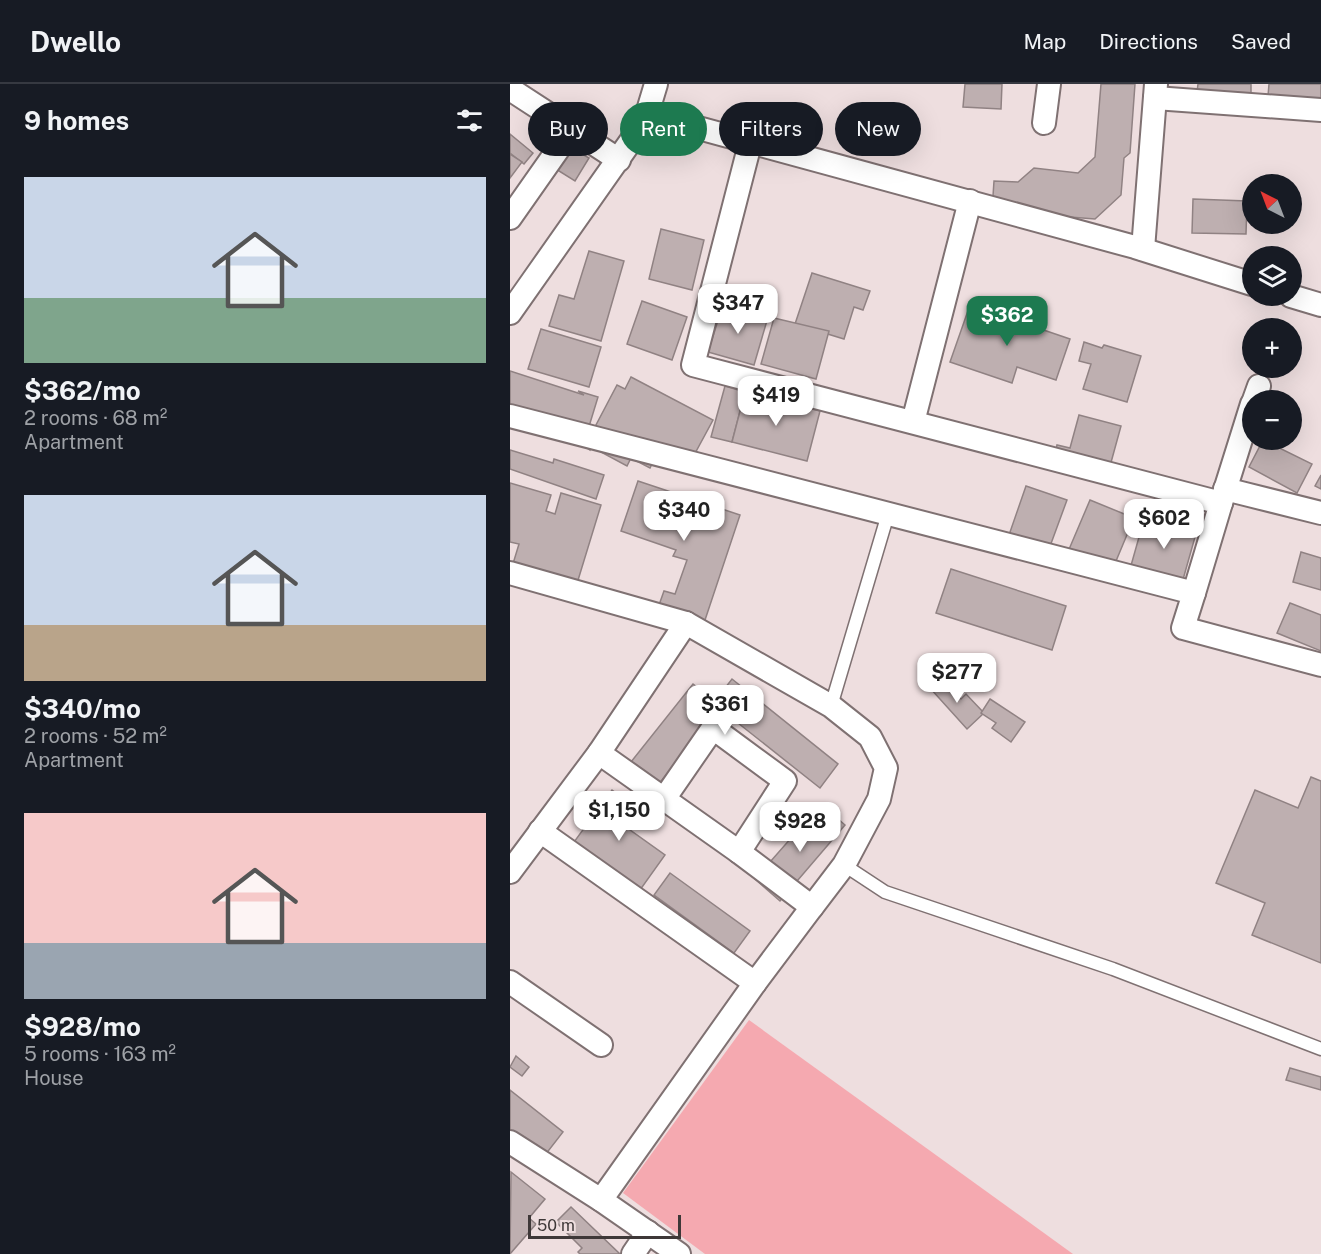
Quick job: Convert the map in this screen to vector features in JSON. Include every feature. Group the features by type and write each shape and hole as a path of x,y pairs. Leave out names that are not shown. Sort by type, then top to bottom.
{"street":[{"path":"651,102 656,84"},
{"path":"1044,123 1049,84"},
{"path":"510,89 529,102"},
{"path":"1143,249 1156,91 1321,110"},
{"path":"608,154 618,160"},
{"path":"510,218 553,156"},
{"path":"510,313 621,156"},
{"path":"747,156 693,365 913,422 1223,496 1321,513"},
{"path":"808,156 1143,249 1242,281"},
{"path":"913,422 970,201"},
{"path":"1302,299 1321,305"},
{"path":"510,416 1194,593"},
{"path":"1242,437 1183,628 1321,665"},
{"path":"510,573 686,623 831,706 870,737 886,768 879,799 844,865 755,983 601,1200"},
{"path":"510,872 599,753 686,623"},
{"path":"664,799 713,728 784,781 739,852"},
{"path":"599,753 812,907"},
{"path":"540,831 755,983"},
{"path":"510,982 601,1045"},
{"path":"510,1142 680,1254"},
{"path":"633,1254 648,1232"}],"lane":[{"path":"831,706 888,514"},
{"path":"844,865 885,891 1113,969 1321,1049"}],"shaded area":[{"path":"749,1020 1073,1254 705,1254 623,1193"}],"building":[{"path":"965,84 1002,84 1001,109 963,107"},
{"path":"1101,84 1135,84 1130,153 1124,158 1121,195 1095,219 992,211 994,181 1018,182 1034,168 1078,173 1095,157"},
{"path":"1198,84 1251,84 1251,94 1197,92"},
{"path":"1269,84 1321,84 1321,101 1268,96"},
{"path":"510,134 528,149 528,156 531,156 524,164 510,153"},
{"path":"510,154 522,162 510,178"},
{"path":"557,156 589,158 575,181 551,166"},
{"path":"1193,199 1242,201 1242,234 1192,233"},
{"path":"661,229 704,240 692,290 649,279"},
{"path":"589,251 624,261 601,341 549,326 559,295 574,299"},
{"path":"812,273 870,291 863,310 854,307 844,339 795,324"},
{"path":"642,301 687,317 672,360 627,344"},
{"path":"723,305 768,317 754,365 708,352"},
{"path":"970,305 1070,339 1056,380 1017,367 1012,383 950,362"},
{"path":"774,318 829,331 816,379 761,364"},
{"path":"541,329 601,347 589,387 528,369"},
{"path":"1084,342 1102,348 1104,345 1141,356 1127,402 1083,389 1091,364 1079,361"},
{"path":"510,371 584,395 578,391 598,397 587,433 594,438 590,450 577,441 574,445 556,431 510,426"},
{"path":"631,377 713,420 686,470 657,454 650,468 631,458 627,466 586,444 617,385 625,389"},
{"path":"725,386 745,392 732,442 711,437"},
{"path":"745,392 820,411 807,461 732,442"},
{"path":"1079,415 1121,426 1107,477 1053,463 1057,445 1070,448"},
{"path":"510,450 553,463 554,459 604,475 596,499 510,469"},
{"path":"1258,450 1283,450 1312,464 1297,493 1249,467"},
{"path":"1321,475 1321,489 1315,486"},
{"path":"638,481 740,515 705,620 659,605 664,591 675,594 687,560 673,556 676,550 621,531"},
{"path":"510,483 551,495 546,511 555,514 561,493 601,505 575,590 512,567 519,544 510,542"},
{"path":"1026,486 1067,500 1049,549 1009,535"},
{"path":"1090,500 1134,518 1111,573 1067,554"},
{"path":"1145,516 1197,530 1182,583 1130,569"},
{"path":"1301,552 1321,558 1321,590 1293,582"},
{"path":"951,569 1066,606 1052,650 936,613"},
{"path":"1290,603 1321,615 1321,651 1277,633"},
{"path":"941,677 961,699 966,694 984,713 967,729 930,688"},
{"path":"732,679 838,764 820,788 719,708 651,794 623,772 693,684 715,701"},
{"path":"990,699 1025,722 1011,742 992,728 996,723 981,713"},
{"path":"1311,777 1321,781 1321,963 1252,935 1265,903 1216,883 1255,790 1298,808"},
{"path":"612,790 639,810 626,827 665,855 640,890 574,842"},
{"path":"821,804 845,825 780,901 755,879"},
{"path":"670,873 750,931 734,953 654,895"},
{"path":"516,1056 529,1067 522,1076 510,1067"},
{"path":"1290,1068 1321,1077 1321,1090 1286,1080"},
{"path":"510,1090 563,1132 542,1159 510,1134"},
{"path":"511,1172 545,1199 529,1218 536,1224 510,1254"},
{"path":"571,1207 620,1254 580,1254 578,1252 582,1248 556,1222"}]}
